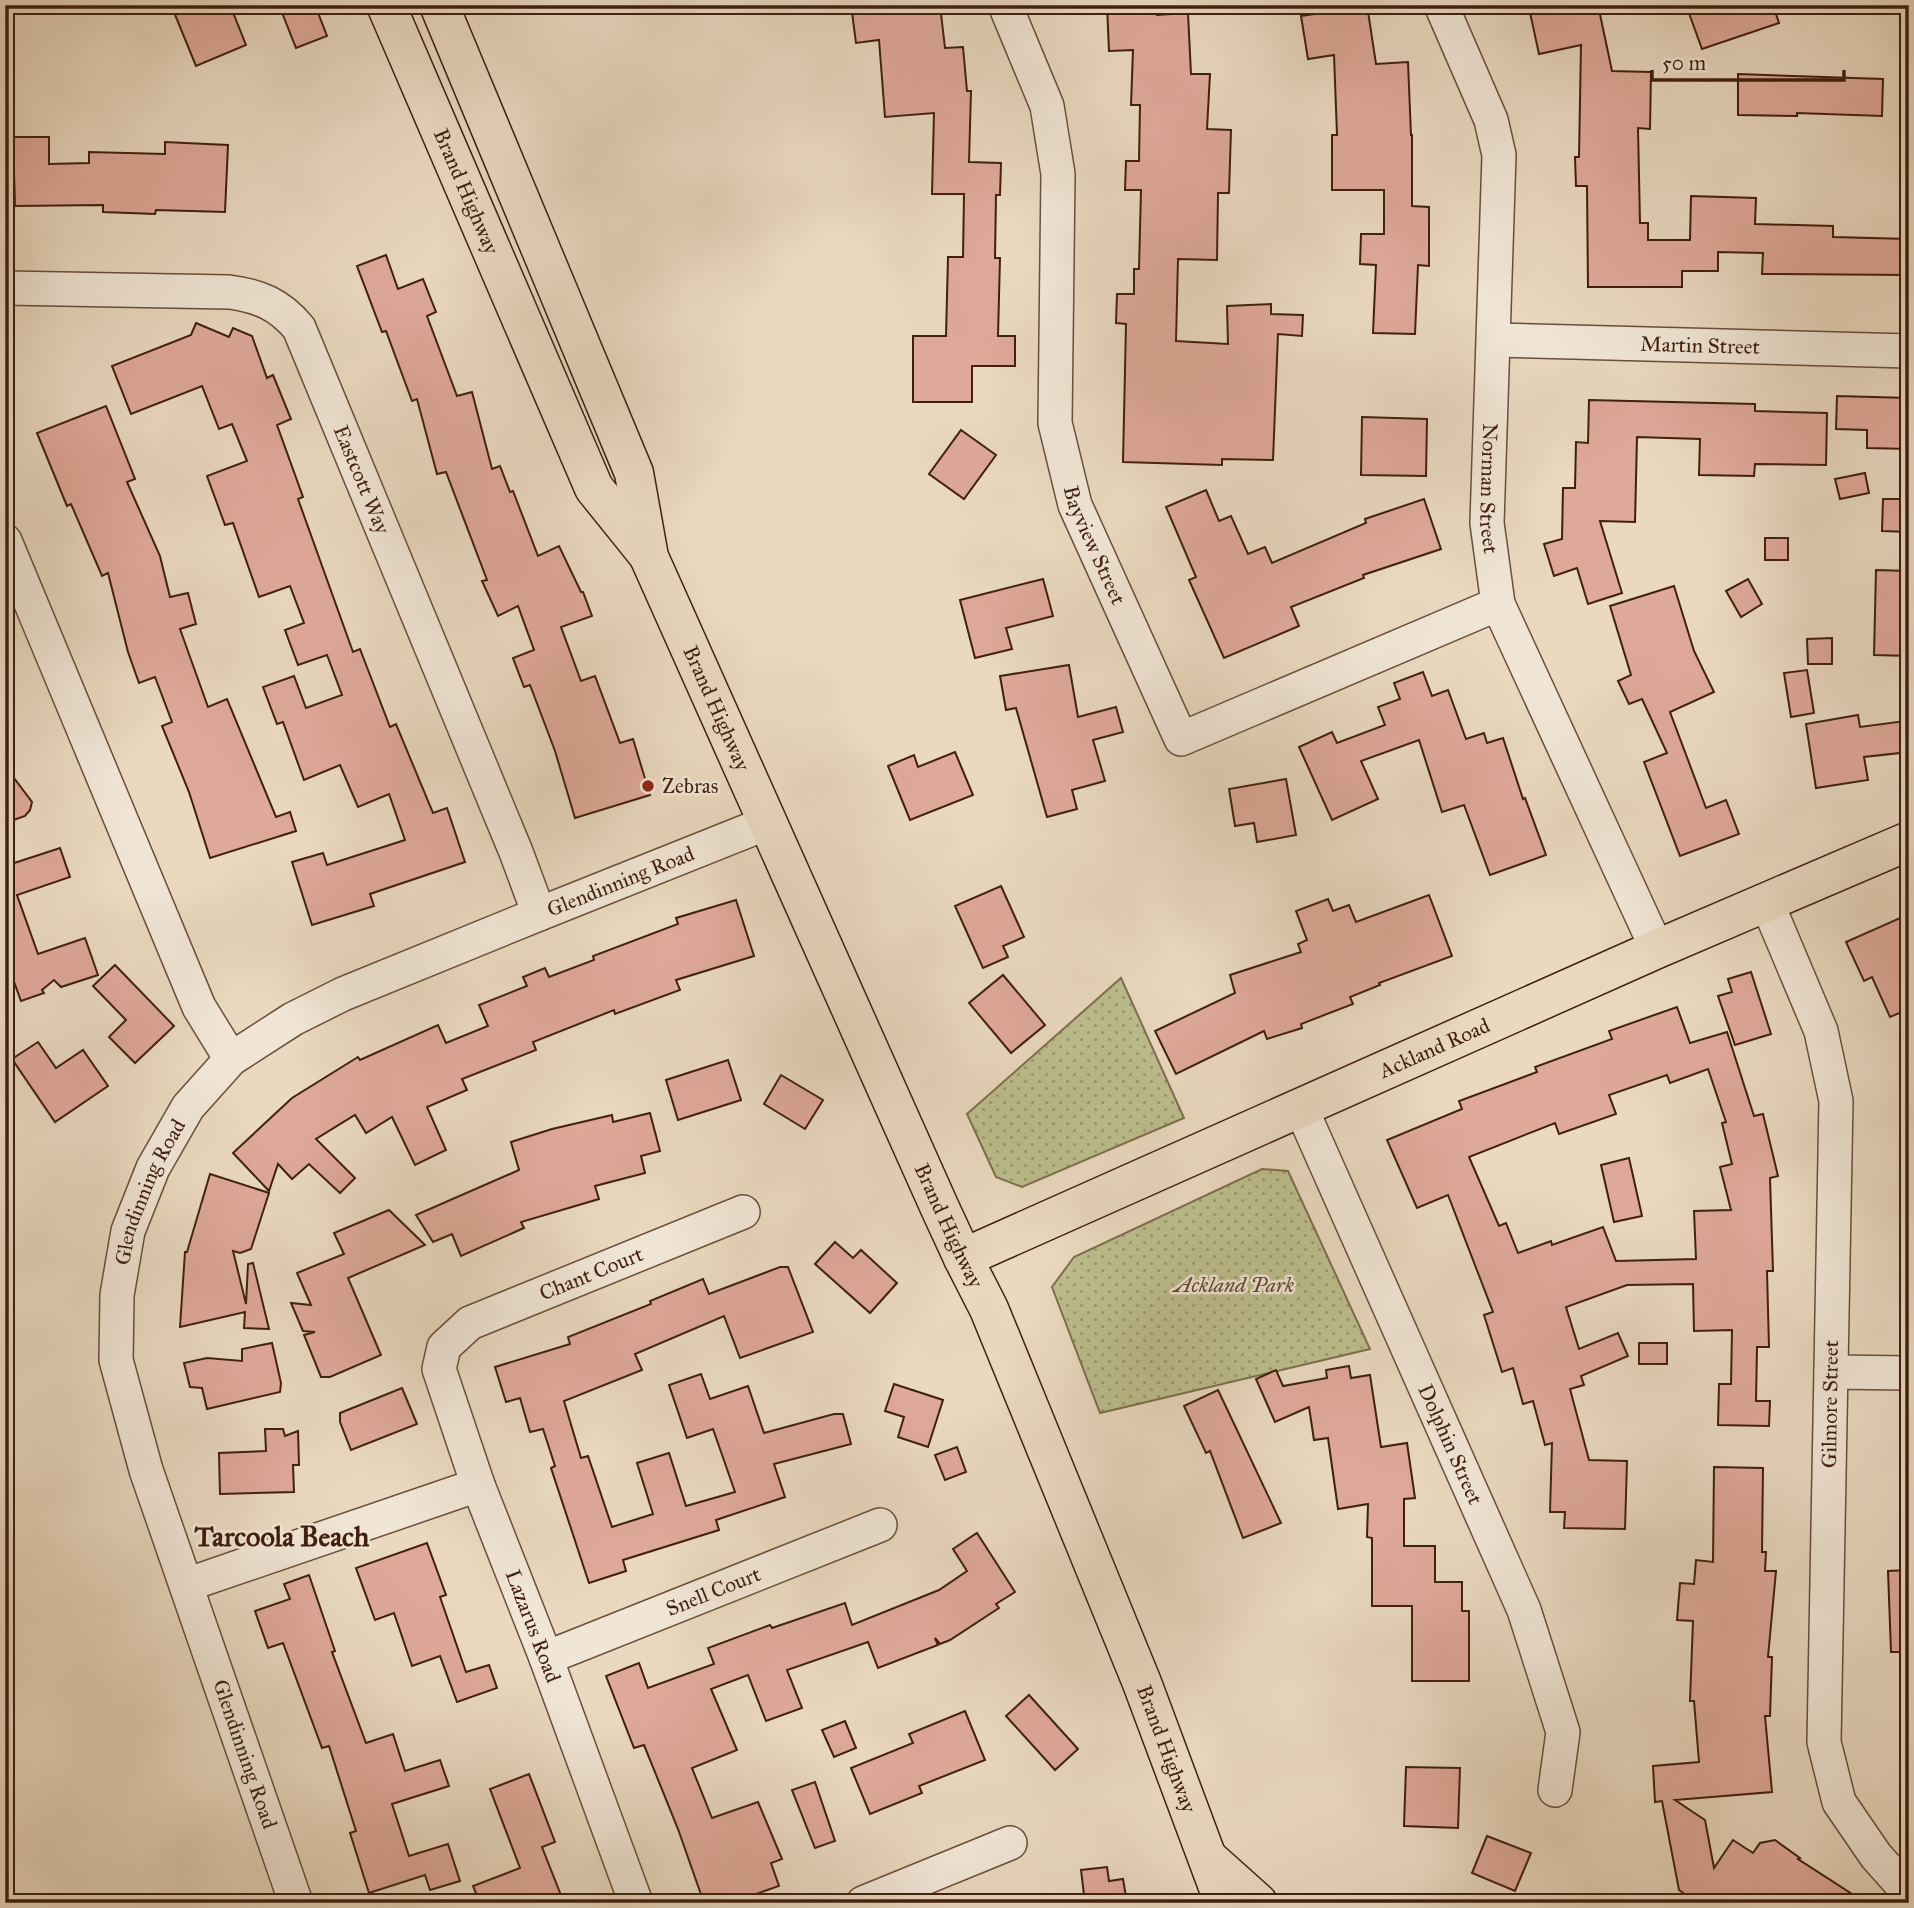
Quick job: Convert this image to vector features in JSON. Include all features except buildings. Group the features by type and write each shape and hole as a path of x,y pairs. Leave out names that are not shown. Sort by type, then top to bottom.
{"main road":[{"name":"Brand Highway","path":"386,5 594,488 649,557"},
{"name":"Brand Highway","path":"439,5 634,473 649,557 962,1258 989,1309 1142,1683 1224,1903"},
{"name":"Ackland Road","path":"962,1258 1657,949 1909,841"},
{"path":"1209,1859 1258,1903"}],"street":[{"name":"Bayview Street","path":"1005,5 1047,106 1058,174 1055,423 1074,505 1181,739 1498,604"},
{"name":"Norman Street","path":"1441,5 1491,120 1499,155 1487,523 1498,604 1657,949"},
{"name":"Eastcott Way","path":"5,288 229,292 250,295 269,303 287,314 299,328 516,852 539,914"},
{"name":"Martin Street","path":"1494,340 1909,351"},
{"path":"5,541 199,1007 231,1059"},
{"name":"Glendinning Road","path":"296,1903 146,1470 116,1360 117,1295 128,1231 153,1168 188,1107 231,1059 293,1019 343,994 767,823"},
{"name":"Gilmore Street","path":"1767,903 1821,1031 1836,1101 1824,1742 1839,1801 1876,1856 1909,1893"},
{"name":"Dolphin Street","path":"1301,1108 1524,1610 1563,1732 1555,1790"},
{"name":"Chant Court","path":"444,1347 470,1323 743,1212"},
{"name":"Lazarus Road","path":"444,1347 439,1369 478,1485 546,1658 636,1903"},
{"path":"1831,1372 1909,1373"},
{"path":"187,1585 478,1485"},
{"name":"Snell Court","path":"546,1658 880,1525"},
{"path":"863,1903 1010,1843"}],"green space":[{"path":"1121,978 1184,1118 1022,1187 996,1177 967,1114"},
{"name":"Ackland Park","path":"1262,1169 1288,1171 1370,1349 1100,1413 1052,1287 1074,1257"}],"place":[{"name":"Zebras","path":"648,786"}],"district":[{"name":"Tarcoola Beach","path":"282,1536"}]}
